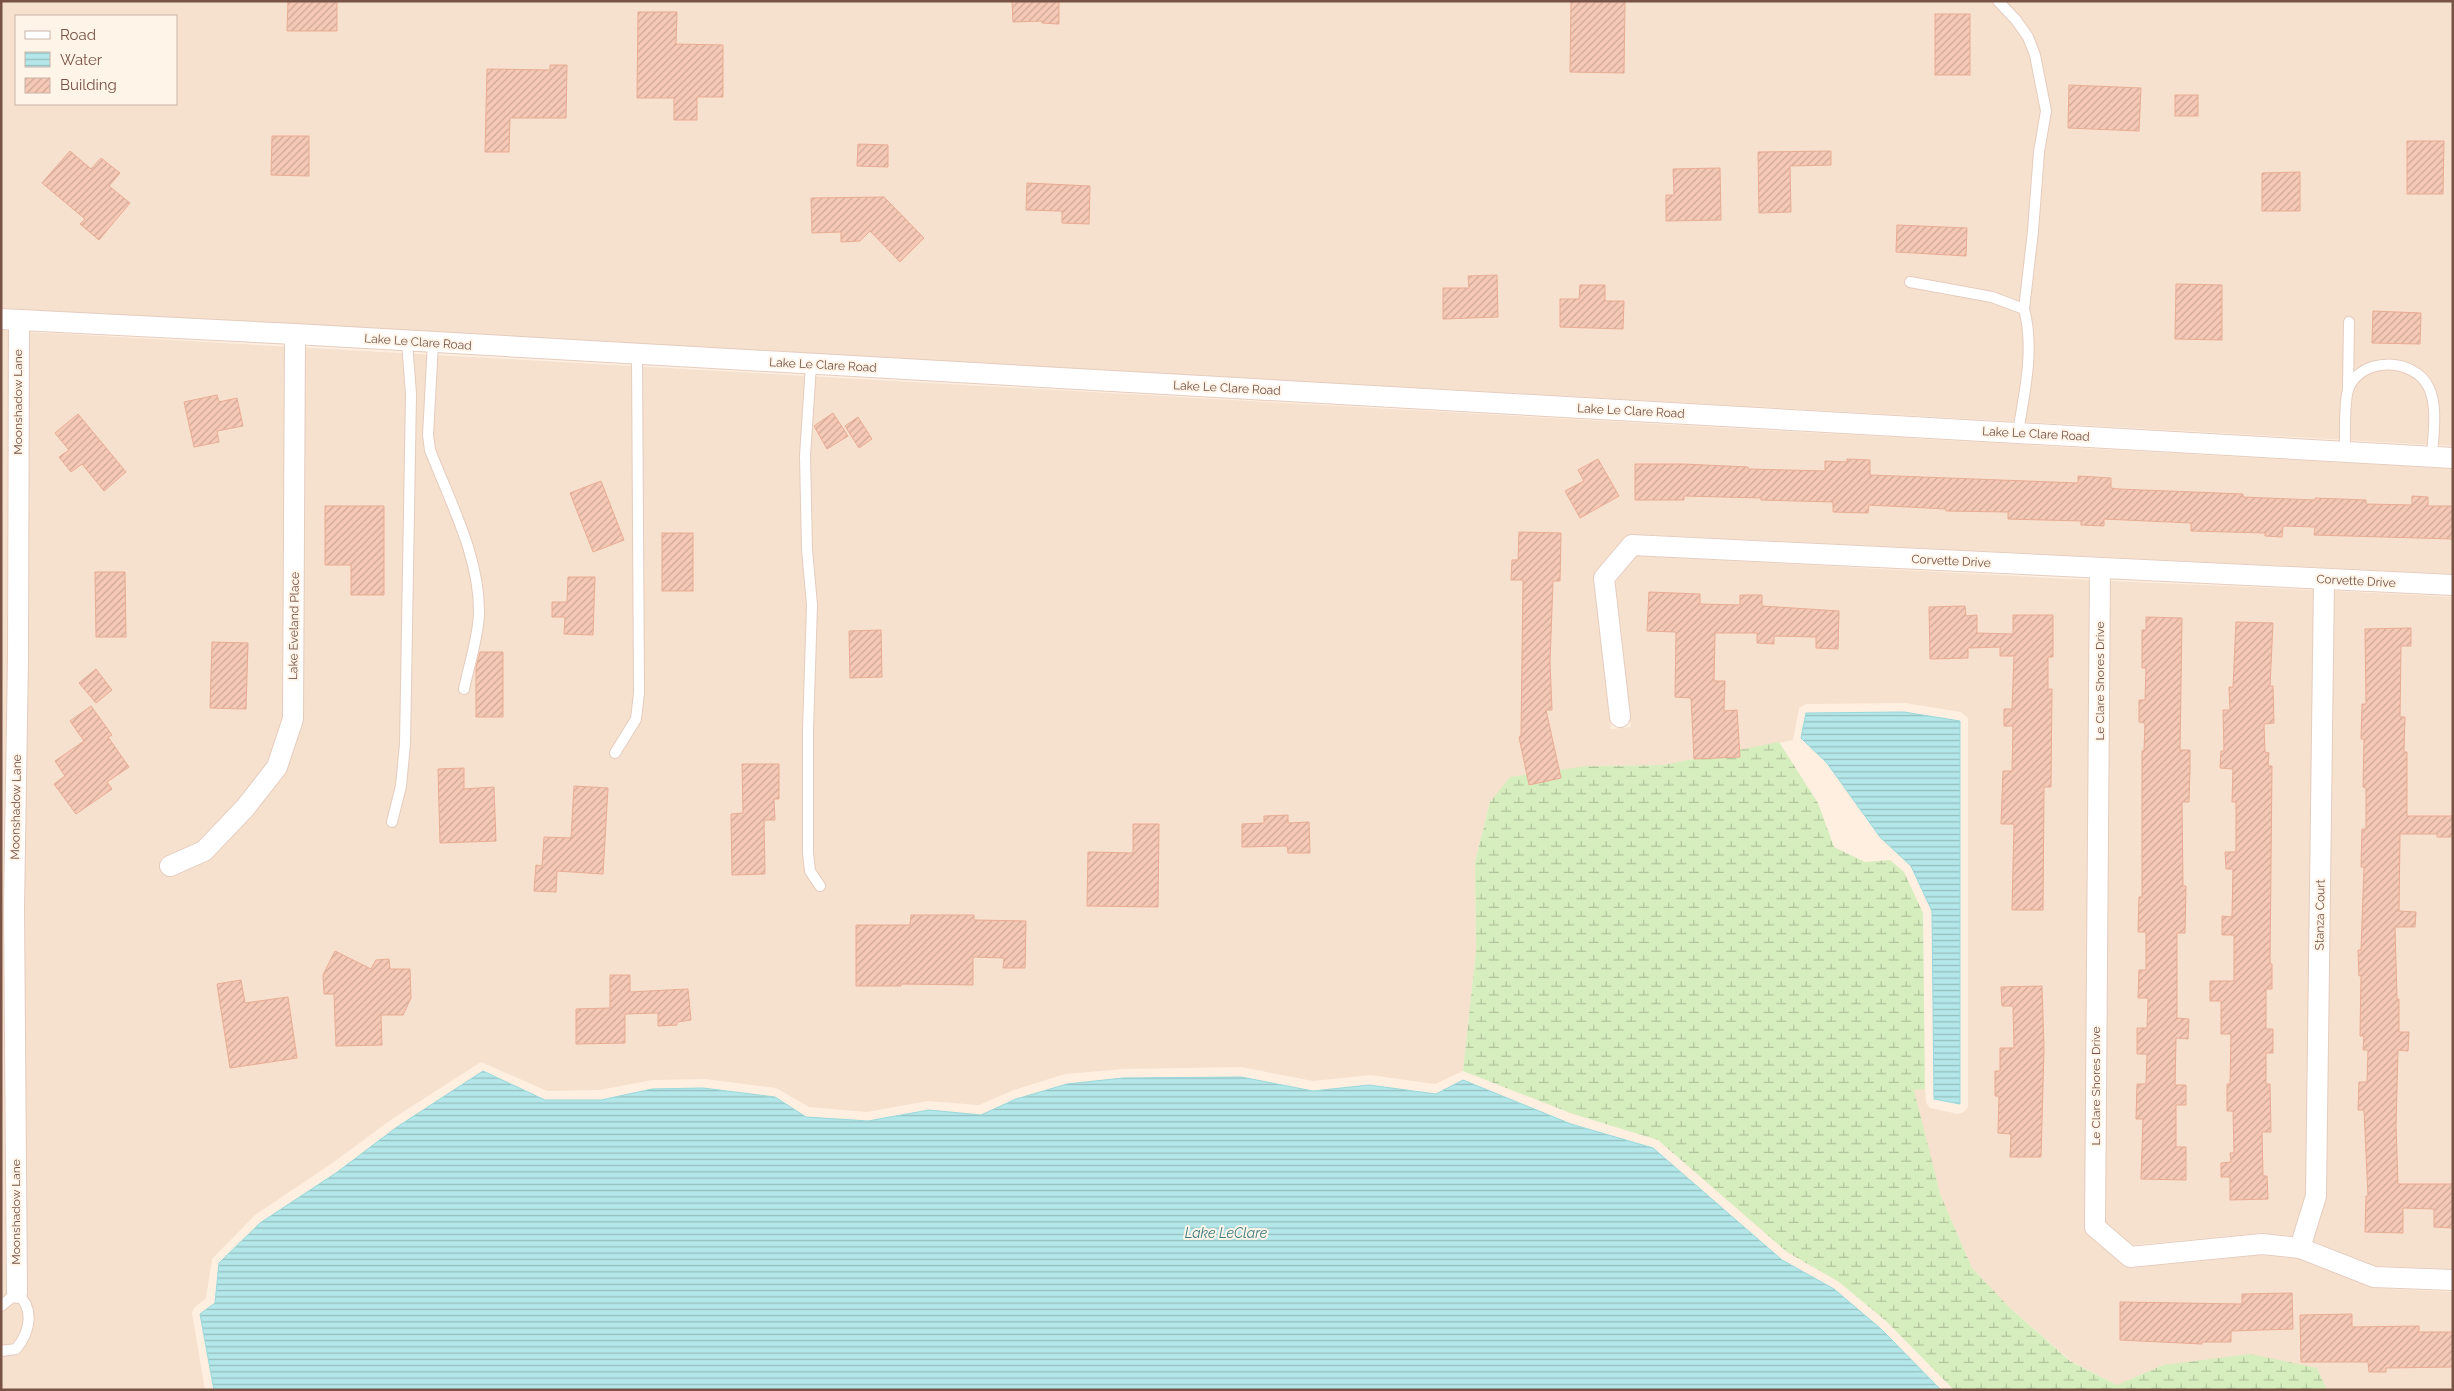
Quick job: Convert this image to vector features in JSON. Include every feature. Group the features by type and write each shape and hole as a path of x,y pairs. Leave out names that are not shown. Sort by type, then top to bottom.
{"street":[{"name":"Lake Le Clare Road","path":"10,320 295,334 407,342 2453,458"},
{"name":"Moonshadow Lane","path":"10,320 18,658 14,908 17,1293"},
{"name":"Lake Eveland Place","path":"170,866 204,851 245,808 277,767 292,720 295,334"},
{"name":"Corvette Drive","path":"1620,717 1604,578 1632,545 2453,585"},
{"name":"Le Clare Shores Drive","path":"2100,569 2095,1228 2130,1257 2262,1244 2300,1248 2374,1277 2453,1280"},
{"name":"Stanza Court","path":"2300,1248 2316,1196 2324,579"}],"lane":[{"path":"1998,1 2016,20 2028,37 2037,64 2046,111 2039,152 2033,231 2024,309 2027,322 2029,360 2018,433"},
{"path":"1910,282 1992,297 2024,309"},
{"path":"2344,452 2348,390 2349,322"},
{"path":"392,822 401,786 405,744 411,404 407,342"},
{"path":"433,343 428,436 430,450 474,564 479,591 479,616 464,689"},
{"path":"615,753 636,720 639,693 637,355"},
{"path":"811,364 805,456 807,549 812,605 808,729 808,853 810,871 820,886"},
{"path":"2348,390 2364,372 2376,366 2401,364 2414,371 2429,386 2432,395 2432,457"},
{"path":"1,1306 17,1293 27,1305 27,1329 23,1340 16,1349 1,1351"}],"shaded area":[{"path":"1,1 2453,1 2453,446 1,308"},
{"path":"1,330 9,331 8,658 4,908 7,1304 27,1304 24,908 28,658 29,332 2453,469 2453,574 1632,534 1625,537 1597,570 1595,579 1611,729 1631,727 1615,581 1636,556 2090,580 2085,1227 2089,1236 2124,1266 2131,1268 2262,1255 2298,1259 2374,1288 2453,1292 2453,1390 2327,1390 2317,1368 2163,1365 2117,1385 2071,1361 2009,1307 1972,1268 1940,1194 1913,1090 1925,1089 1926,1103 1930,1108 1958,1114 1964,1112 1968,1107 1968,718 1961,712 1905,703 1806,704 1799,708 1793,740 1663,765 1587,766 1490,802 1475,862 1476,951 1463,1071 1435,1084 1370,1075 1313,1081 1241,1067 1123,1069 1065,1074 1014,1090 979,1105 928,1101 867,1112 809,1107 776,1088 705,1079 652,1080 600,1090 547,1091 481,1062 392,1119 331,1164 255,1215 212,1259 206,1298 194,1308 192,1313 205,1390 1,1390"},
{"path":"2110,581 2314,590 2306,1194 2293,1236 2261,1233 2133,1245 2105,1222"},
{"path":"2334,591 2453,597 2453,1269 2376,1266 2313,1241 2326,1196"}],"green space":[{"path":"1779,742 1818,803 1834,847 1865,862 1890,860 1904,872 1923,913 1925,1089 1914,1090 1940,1194 1972,1268 2009,1307 2070,1361 2117,1385 2163,1365 2250,1354 2317,1368 2327,1390 1954,1390 1886,1321 1839,1282 1787,1252 1658,1140 1573,1114 1463,1071 1476,951 1475,862 1490,802 1510,777 1587,766 1663,765"}],"water":[{"path":"1904,712 1960,721 1960,1104 1934,1099 1932,911 1911,866 1880,837 1827,763 1801,738 1806,713"},
{"name":"Lake LeClare","path":"483,1071 545,1100 601,1100 652,1089 703,1088 775,1097 806,1117 868,1121 929,1110 981,1115 1016,1099 1067,1084 1123,1078 1241,1077 1313,1091 1369,1085 1436,1094 1463,1080 1571,1124 1653,1148 1782,1260 1834,1289 1881,1329 1941,1390 214,1390 200,1314 215,1303 219,1263 260,1223 336,1173 397,1127"}],"building":[{"path":"288,1 337,1 337,31 287,31"},
{"path":"1012,1 1059,1 1059,24 1042,23 1042,21 1013,22"},
{"path":"1571,1 1625,1 1624,73 1570,72"},
{"path":"638,12 677,12 676,44 723,45 723,97 697,97 697,120 674,120 674,98 637,98"},
{"path":"1935,14 1970,14 1970,75 1935,75"},
{"path":"550,65 567,65 566,118 510,118 509,152 485,152 487,69 550,70"},
{"path":"2069,85 2141,88 2139,131 2068,128"},
{"path":"2175,95 2198,95 2198,116 2175,116"},
{"path":"272,136 309,136 309,176 271,175"},
{"path":"2407,141 2444,141 2443,194 2407,194"},
{"path":"858,144 888,145 888,167 857,166"},
{"path":"70,151 91,169 101,158 120,173 109,186 130,203 99,240 80,224 85,219 42,183"},
{"path":"1831,151 1831,165 1790,166 1791,212 1759,213 1758,152"},
{"path":"1720,168 1721,220 1666,221 1666,195 1674,195 1673,169"},
{"path":"2300,172 2300,211 2262,211 2262,173"},
{"path":"1027,183 1090,186 1089,224 1062,223 1062,211 1026,210"},
{"path":"884,197 924,238 900,262 870,231 860,241 841,242 841,232 812,233 811,198"},
{"path":"1897,225 1967,228 1966,256 1896,252"},
{"path":"1497,275 1498,317 1443,319 1443,288 1469,288 1468,276"},
{"path":"2176,284 2222,285 2222,340 2175,339"},
{"path":"1580,285 1605,285 1605,301 1624,301 1623,329 1560,327 1560,299 1579,299"},
{"path":"2373,311 2421,313 2420,344 2372,343"},
{"path":"217,395 219,402 237,398 243,426 217,431 219,442 194,447 184,402"},
{"path":"833,413 848,436 827,449 814,426"},
{"path":"78,414 126,472 104,491 82,464 71,472 59,457 69,450 55,433"},
{"path":"858,417 872,439 859,448 845,426"},
{"path":"1598,459 1619,496 1580,518 1565,491 1584,481 1578,470"},
{"path":"1847,459 1870,460 1870,475 2078,483 2078,476 2111,478 2111,488 2118,489 2243,494 2243,497 2366,500 2366,504 2412,505 2412,496 2428,497 2428,506 2453,506 2453,539 2314,535 2315,527 2283,526 2282,537 2265,536 2265,533 2191,531 2191,523 2104,519 2104,526 2081,525 2081,521 2008,519 2008,512 1946,511 1946,509 1869,505 1868,513 1833,512 1833,502 1761,500 1761,498 1684,496 1684,500 1635,500 1635,464 1683,464 1748,467 1748,469 1825,471 1825,461 1847,462"},
{"path":"601,481 624,540 593,552 570,493"},
{"path":"325,506 384,506 384,595 351,595 351,565 325,565"},
{"path":"1519,532 1561,533 1560,581 1553,581 1550,662 1552,710 1546,710 1561,778 1529,785 1519,737 1521,736 1523,580 1511,580 1512,560 1518,560"},
{"path":"662,533 693,533 693,591 662,591"},
{"path":"95,572 125,572 126,637 96,637"},
{"path":"568,577 595,577 593,635 564,634 565,617 552,617 552,602 567,602"},
{"path":"1649,592 1700,594 1700,604 1740,605 1740,595 1762,595 1762,606 1839,611 1838,649 1816,648 1816,637 1774,636 1774,644 1757,643 1757,633 1715,633 1714,681 1725,681 1724,711 1737,710 1740,757 1694,759 1691,698 1675,697 1676,632 1647,631"},
{"path":"1965,606 1966,616 1977,615 1977,633 2013,634 2013,615 2053,615 2053,657 2048,657 2048,689 2052,689 2051,787 2044,787 2043,910 2012,910 2014,824 2001,824 2003,771 2012,771 2013,726 2004,726 2004,709 2012,709 2014,656 2000,656 2000,647 1968,648 1968,658 1930,659 1929,607"},
{"path":"2146,617 2182,618 2180,750 2190,750 2190,769 2189,802 2182,802 2183,886 2186,886 2185,933 2177,933 2177,1018 2189,1019 2188,1039 2176,1038 2175,1085 2186,1085 2186,1105 2176,1105 2176,1147 2186,1147 2186,1180 2141,1179 2143,1119 2136,1119 2137,1084 2146,1084 2147,1054 2137,1054 2137,1028 2147,1028 2148,998 2138,998 2139,970 2146,970 2146,932 2138,932 2139,897 2142,897 2142,751 2144,751 2145,723 2139,722 2139,700 2145,700 2146,668 2142,668 2142,630 2146,630"},
{"path":"2236,622 2273,623 2270,686 2273,686 2274,723 2264,724 2265,752 2269,753 2268,766 2272,766 2270,964 2272,964 2272,989 2266,989 2266,1029 2273,1029 2273,1053 2266,1053 2266,1084 2270,1084 2271,1132 2262,1132 2263,1176 2267,1176 2268,1199 2230,1200 2230,1177 2221,1177 2221,1163 2231,1162 2230,1153 2234,1153 2233,1111 2227,1111 2227,1084 2230,1084 2231,1034 2221,1034 2221,1001 2210,1001 2210,981 2234,981 2234,935 2222,935 2222,916 2232,917 2233,869 2226,869 2225,852 2236,852 2236,802 2232,802 2233,769 2220,768 2221,751 2224,751 2223,710 2230,710 2229,687 2233,687"},
{"path":"2411,628 2411,646 2401,646 2400,717 2405,717 2404,752 2407,752 2407,816 2453,816 2453,837 2437,837 2437,834 2400,834 2399,911 2416,912 2415,927 2395,927 2399,1032 2409,1032 2408,1051 2398,1050 2396,1126 2398,1184 2453,1184 2453,1228 2434,1227 2434,1209 2403,1208 2403,1233 2365,1232 2366,1196 2368,1196 2364,1110 2358,1110 2359,1082 2367,1082 2368,1050 2363,1050 2364,1036 2360,1036 2361,975 2359,976 2358,950 2361,950 2364,867 2361,867 2362,829 2366,829 2366,788 2363,787 2364,739 2361,739 2362,704 2366,704 2365,629"},
{"path":"881,630 882,677 850,678 849,631"},
{"path":"212,642 248,643 246,709 210,708"},
{"path":"480,652 503,652 503,717 476,717 476,667"},
{"path":"96,669 112,690 96,703 79,683"},
{"path":"91,706 112,735 108,737 129,767 107,782 112,789 76,814 54,784 65,776 55,761 84,741 70,721"},
{"path":"742,764 779,764 779,799 774,799 775,820 764,820 765,874 732,875 731,814 743,813"},
{"path":"464,768 464,789 494,787 496,841 440,843 438,769"},
{"path":"574,786 608,788 603,874 557,871 556,892 534,891 536,865 542,866 544,837 571,838"},
{"path":"1288,815 1288,823 1309,822 1310,853 1288,853 1287,846 1242,847 1242,824 1264,823 1264,816"},
{"path":"1133,824 1159,824 1158,907 1087,906 1088,852 1133,853"},
{"path":"911,915 974,915 974,920 1026,921 1025,968 1003,968 1004,958 973,957 973,985 901,984 901,986 856,986 856,925 910,925"},
{"path":"335,951 371,969 376,960 389,959 390,969 410,969 411,998 403,1015 381,1015 382,1045 336,1046 334,994 324,994 323,975"},
{"path":"610,975 630,975 630,992 688,989 691,1020 677,1022 677,1025 658,1026 658,1013 625,1014 625,1043 576,1044 576,1009 610,1008"},
{"path":"241,980 245,1003 288,997 297,1058 230,1068 217,984"},
{"path":"2042,986 2044,1048 2041,1157 2010,1157 2011,1134 1998,1133 1999,1096 1995,1096 1995,1071 2000,1071 2000,1048 2014,1048 2013,1006 2002,1006 2001,987"},
{"path":"2292,1293 2293,1329 2231,1331 2231,1342 2202,1342 2202,1344 2120,1340 2120,1302 2242,1304 2242,1294"},
{"path":"2352,1314 2352,1327 2419,1326 2419,1332 2453,1332 2453,1367 2386,1368 2386,1372 2369,1372 2368,1362 2301,1362 2300,1315"}]}
